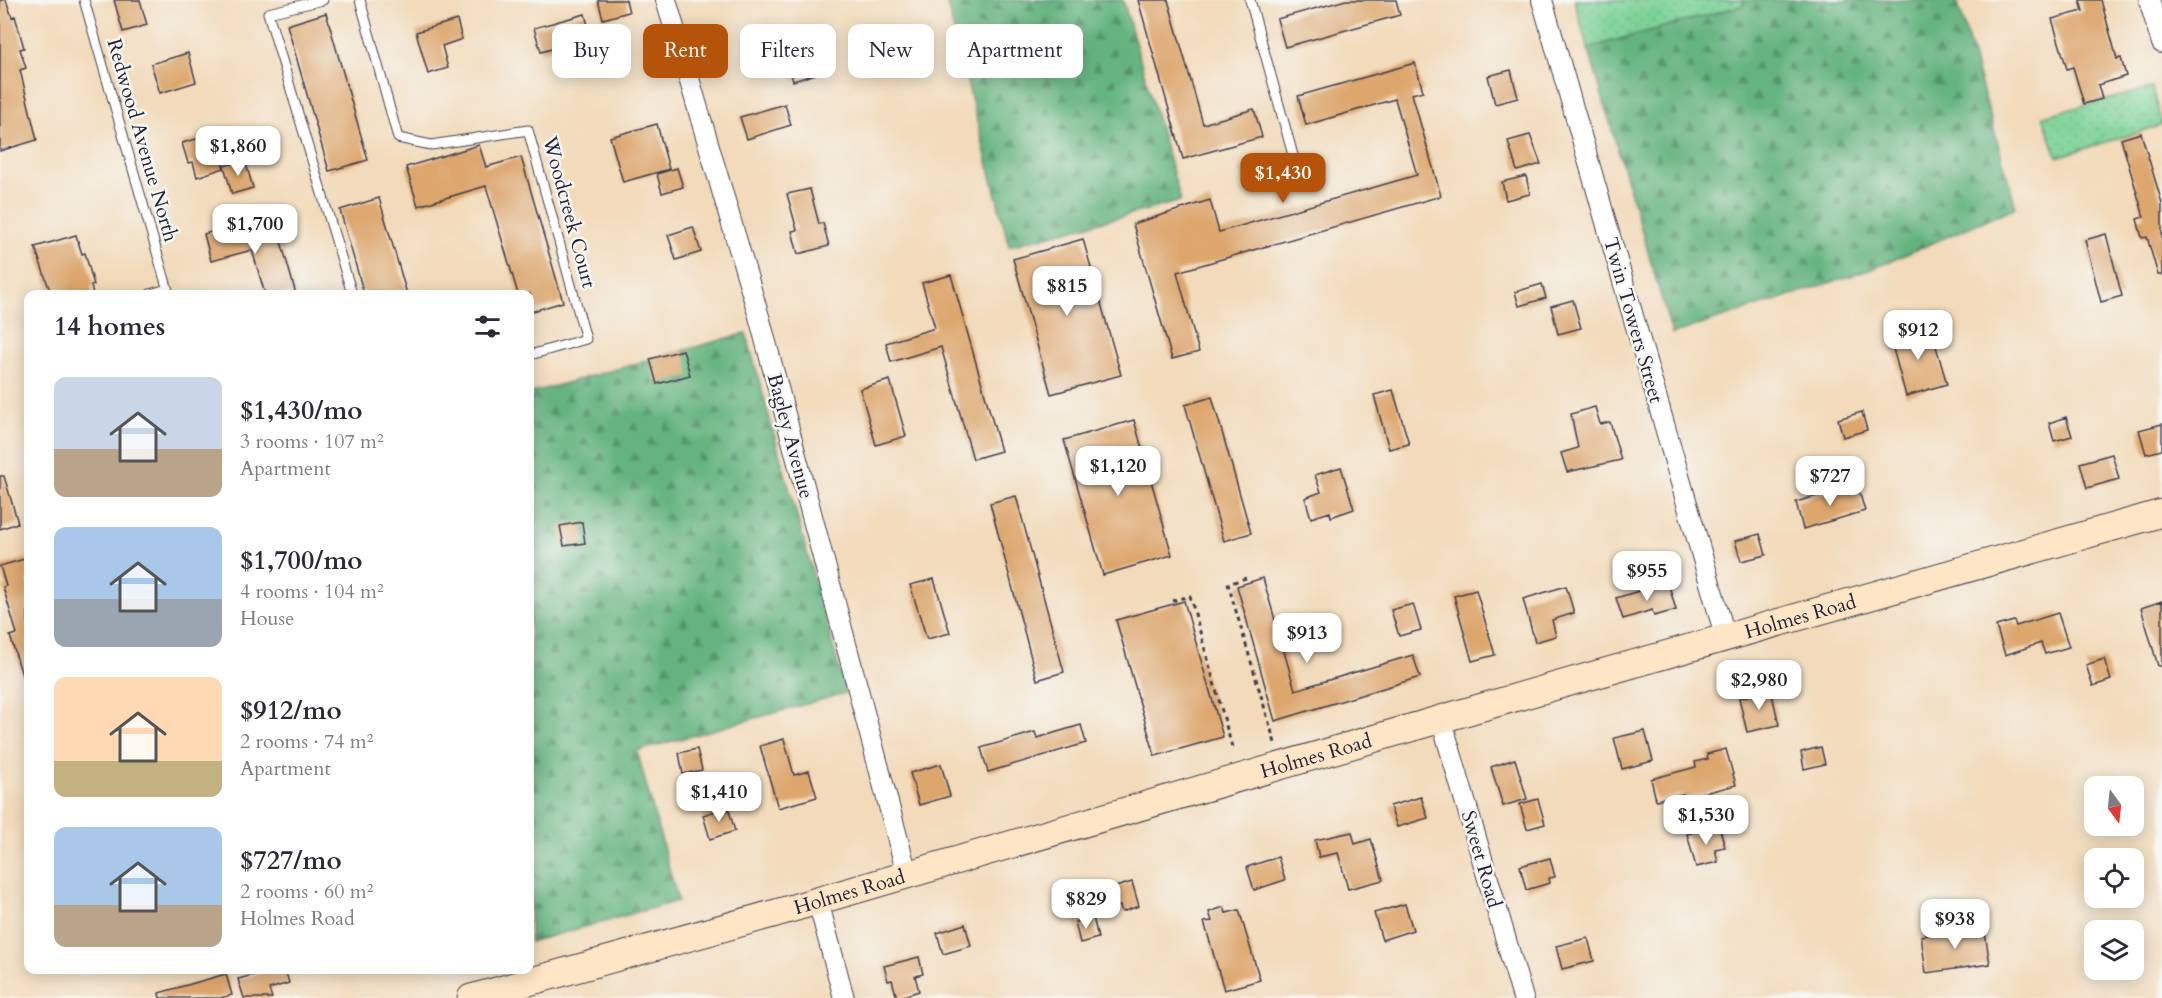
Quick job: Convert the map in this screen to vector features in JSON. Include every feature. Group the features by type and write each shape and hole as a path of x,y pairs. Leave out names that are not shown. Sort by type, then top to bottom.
{"main road":[{"name":"Holmes Road","path":"471,998 818,901 1441,719 2162,513"}],"street":[{"name":"Bagley Avenue","path":"666,0 760,320 907,874"},
{"name":"Twin Towers Street","path":"1542,0 1726,639"},
{"path":"2150,0 2162,43"},
{"name":"Sweet Road","path":"1441,719 1523,998"},
{"path":"818,901 844,998"}],"lane":[{"name":"Redwood Avenue North","path":"84,0 167,290"},
{"path":"323,0 268,14 351,290"},
{"name":"Woodcreek Court","path":"360,0 398,138 431,145 528,130 586,339 534,354"},
{"path":"1250,0 1296,166"}],"path":[{"path":"1246,578 1228,585 1276,745"},
{"path":"1172,601 1190,596 1232,747"}],"green space":[{"path":"946,0 1123,0 1181,201 1009,246 966,78 1083,78 1083,24 952,24"},
{"path":"1574,0 1743,0 1744,5 1588,48"},
{"path":"1743,0 1957,0 2016,207 1872,269 1672,334 1588,48 1744,5"},
{"path":"2152,88 2162,125 2057,157 2043,116"},
{"path":"746,333 846,693 637,751 678,901 534,941 534,392"}],"building":[{"path":"0,0 6,0 12,17 15,16 24,48 20,49 26,68 20,70 37,140 0,151"},
{"path":"114,0 140,0 147,25 123,32"},
{"path":"598,0 626,0 629,12 603,19"},
{"path":"1138,0 1168,0 1203,124 1254,109 1262,137 1183,159"},
{"path":"1346,0 1396,0 1400,15 1285,47 1277,19"},
{"path":"2080,0 2101,0 2117,59 2121,58 2126,76 2098,85 2102,99 2084,104 2073,67 2067,69 2052,19 2083,11"},
{"path":"326,13 368,160 329,171 287,25"},
{"path":"585,14 588,24 552,24 552,49 541,52 534,28"},
{"path":"457,20 462,39 442,46 448,68 428,74 416,32"},
{"path":"188,53 196,82 160,93 151,64"},
{"path":"1415,63 1423,91 1412,94 1441,196 1177,272 1199,352 1172,359 1133,224 1210,200 1219,232 1417,175 1395,99 1306,125 1298,96"},
{"path":"1511,70 1518,98 1495,104 1488,76"},
{"path":"785,104 791,125 747,139 740,117"},
{"path":"657,124 669,169 623,182 610,137"},
{"path":"2141,133 2162,203 2162,275 2158,275 2147,237 2142,238 2137,219 2144,217 2121,139"},
{"path":"214,134 224,168 197,177 193,162 188,163 182,143"},
{"path":"1530,135 1541,164 1517,171 1508,141"},
{"path":"479,145 486,167 521,157 563,302 534,311 534,290 517,290 486,186 418,206 406,167"},
{"path":"245,160 253,188 232,194 224,166"},
{"path":"677,168 683,187 662,193 657,174"},
{"path":"1526,176 1530,194 1506,200 1502,182"},
{"path":"810,189 819,224 823,223 829,246 798,254 792,231 797,230 787,194"},
{"path":"379,198 406,290 363,290 340,210"},
{"path":"249,221 254,238 278,231 295,290 264,290 252,250 211,261 204,234"},
{"path":"693,227 701,252 676,260 668,235"},
{"path":"2106,234 2122,296 2101,302 2085,240"},
{"path":"76,235 82,254 85,253 94,285 91,286 92,290 50,290 35,247"},
{"path":"1083,239 1121,375 1051,394 1013,259"},
{"path":"951,275 1001,451 973,459 941,347 891,362 886,343 935,328 922,283"},
{"path":"1542,284 1546,298 1519,306 1515,292"},
{"path":"1573,300 1581,328 1558,334 1551,306"},
{"path":"1930,326 1947,384 1906,396 1890,338"},
{"path":"683,350 690,375 657,384 650,359"},
{"path":"890,380 906,436 876,445 860,389"},
{"path":"1393,390 1409,444 1389,449 1374,395"},
{"path":"1212,397 1251,533 1224,541 1185,405"},
{"path":"1595,407 1600,424 1610,422 1621,460 1567,472 1561,453 1578,448 1571,414"},
{"path":"1862,412 1867,430 1843,437 1838,419"},
{"path":"2066,417 2072,436 2054,441 2049,423"},
{"path":"1134,420 1172,555 1103,575 1064,440"},
{"path":"2162,424 2162,450 2146,454 2139,430"},
{"path":"2112,454 2119,479 2087,488 2080,463"},
{"path":"1341,467 1354,509 1331,517 1330,512 1311,518 1305,498 1321,492 1315,475"},
{"path":"0,476 4,476 18,523 0,529"},
{"path":"1857,484 1865,511 1803,529 1796,502"},
{"path":"1016,496 1064,672 1037,680 990,503"},
{"path":"582,522 585,543 564,546 560,526"},
{"path":"1760,534 1766,555 1741,561 1735,541"},
{"path":"24,559 24,682 10,636 17,634 3,587 6,586 0,566"},
{"path":"1263,578 1295,690 1413,655 1420,677 1275,721 1237,586"},
{"path":"934,579 950,633 927,639 910,585"},
{"path":"1668,582 1676,610 1654,616 1652,610 1623,619 1616,598"},
{"path":"1566,586 1574,613 1552,620 1556,636 1535,642 1523,599"},
{"path":"1476,590 1495,655 1472,661 1454,596"},
{"path":"1184,601 1223,737 1155,756 1116,620"},
{"path":"2162,601 2162,666 2158,666 2141,608"},
{"path":"1413,604 1421,630 1399,636 1391,610"},
{"path":"2058,613 2069,647 2045,654 2041,643 2005,655 1996,626 2014,621 2016,626"},
{"path":"2104,659 2111,680 2093,686 2086,665"},
{"path":"1771,690 1779,725 1747,732 1739,698"},
{"path":"1081,725 1086,743 988,772 981,748 1035,732 1037,738"},
{"path":"1645,731 1653,761 1622,769 1614,738"},
{"path":"784,739 794,775 809,771 817,797 778,808 760,746"},
{"path":"1821,747 1825,764 1804,769 1801,752"},
{"path":"697,749 702,770 683,774 679,753"},
{"path":"1726,749 1736,785 1684,798 1683,794 1656,800 1651,779 1696,767 1695,762 1708,759 1707,754"},
{"path":"1515,759 1527,799 1503,806 1491,767"},
{"path":"941,764 950,796 919,805 910,773"},
{"path":"1421,797 1428,818 1397,827 1390,806"},
{"path":"1538,799 1545,824 1527,829 1520,804"},
{"path":"728,807 735,831 710,839 703,815"},
{"path":"1719,826 1725,847 1715,849 1718,862 1696,867 1687,834"},
{"path":"1352,832 1355,844 1371,839 1383,880 1348,889 1338,853 1319,857 1315,840"},
{"path":"1278,857 1285,880 1254,890 1247,867"},
{"path":"1550,858 1555,877 1549,878 1550,883 1526,890 1520,866"},
{"path":"1132,882 1139,906 1122,912 1120,906 1094,913 1089,895"},
{"path":"1405,904 1413,930 1382,940 1374,913"},
{"path":"1224,907 1226,913 1239,910 1260,980 1224,990 1204,922 1212,921 1209,912"},
{"path":"1093,917 1098,938 1080,943 1075,922"},
{"path":"965,924 971,946 943,954 937,933"},
{"path":"1984,927 1990,964 1926,973 1921,936"},
{"path":"1588,938 1594,961 1562,969 1556,946"},
{"path":"919,957 923,974 915,976 919,991 897,998 892,980 888,981 884,966"},
{"path":"226,974 232,995 220,998 160,998 159,993"},
{"path":"257,974 286,974 289,983 269,989 272,998 244,998 238,979"}]}
